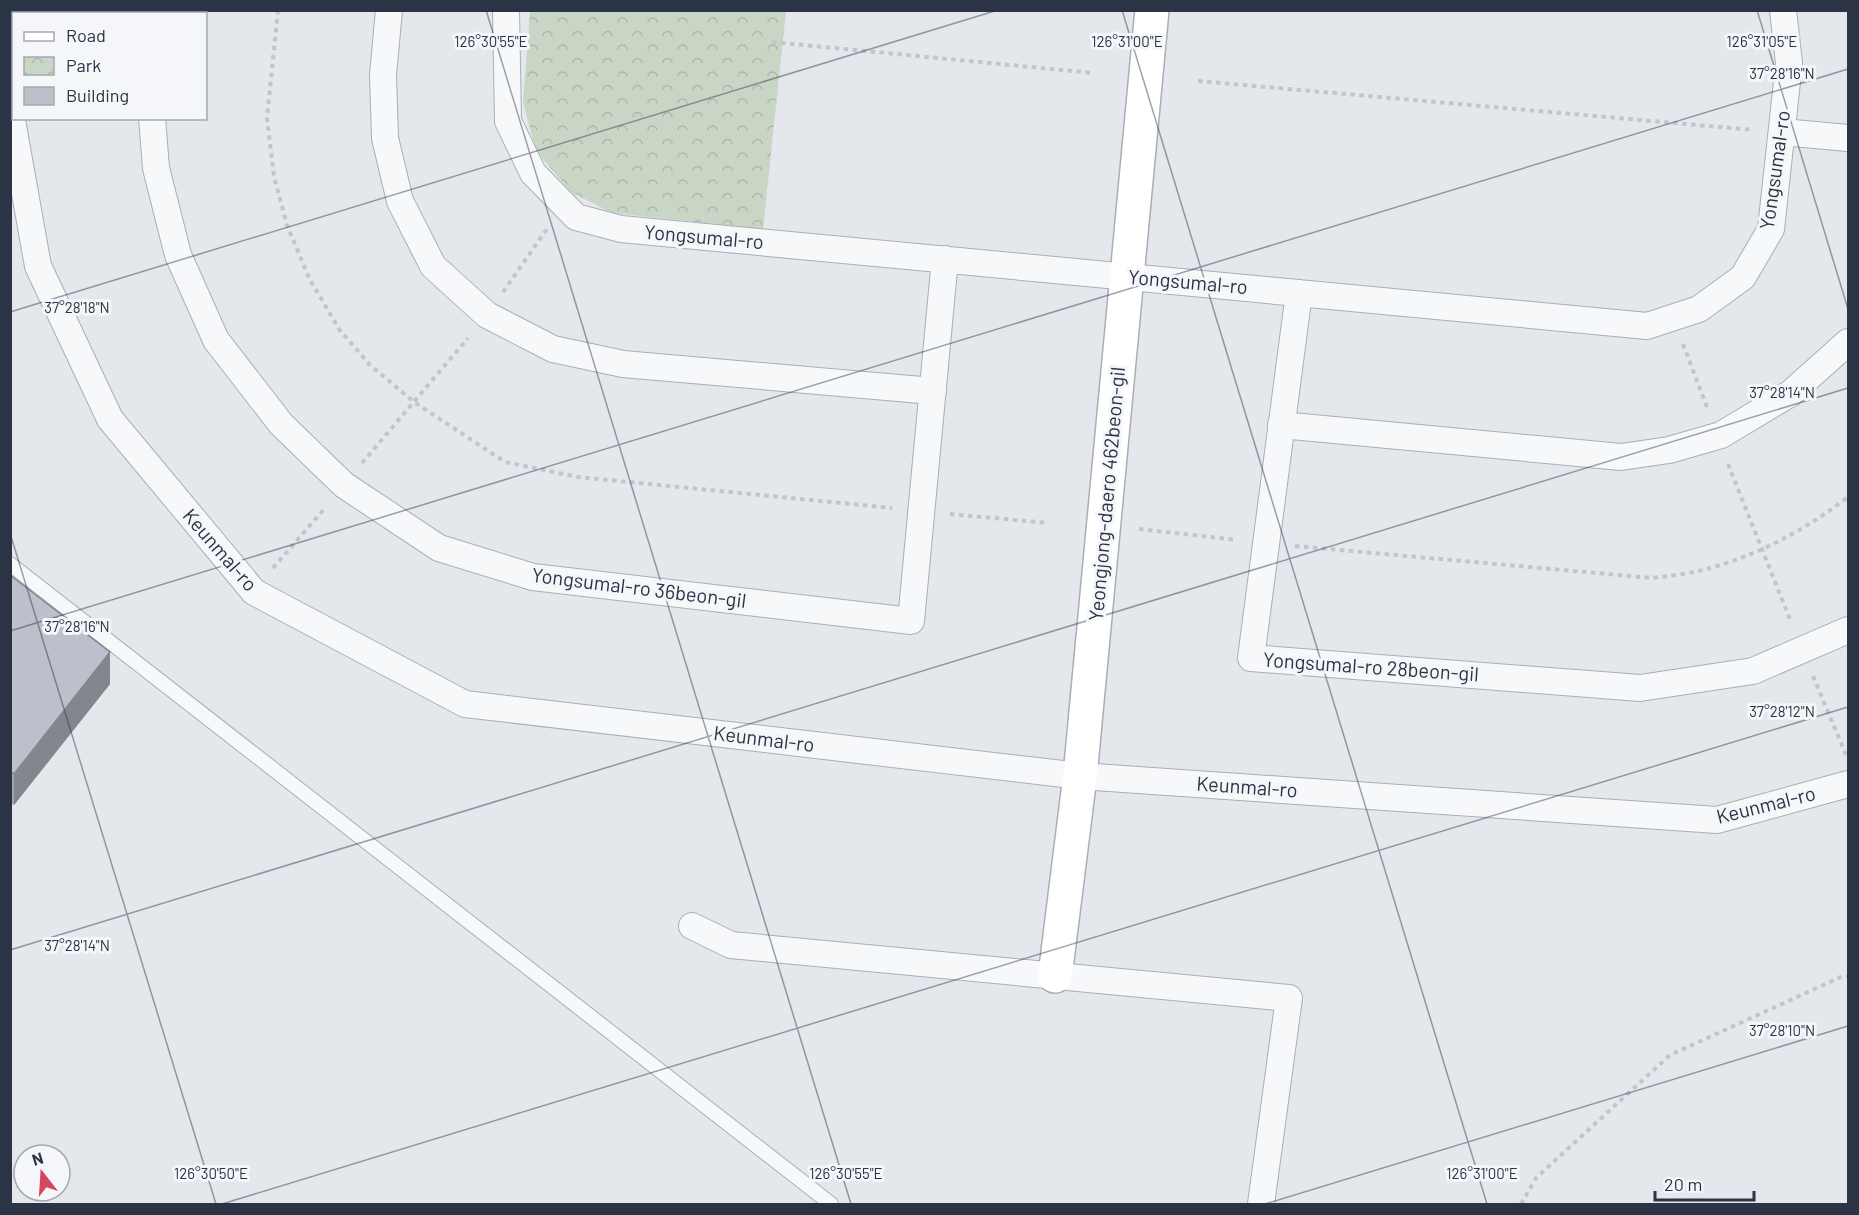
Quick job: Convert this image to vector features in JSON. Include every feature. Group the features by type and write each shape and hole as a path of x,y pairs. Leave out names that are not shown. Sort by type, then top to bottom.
{"street":[{"path":"389,10 383,75 385,138 400,201 433,266 487,315 553,349 623,364 933,391"},
{"name":"Yeongjong-daero 462beon-gil","path":"1054,976 1080,776 1152,10"},
{"name":"Yongsumal-ro","path":"506,11 508,121 533,173 576,217 621,229 1647,326 1699,309 1743,277 1771,229 1789,63 1783,10"},
{"path":"10,57 12,26"},
{"name":"Keunmal-ro","path":"10,109 38,266 110,419 254,592 465,704 1080,776 1717,820 1848,784"},
{"name":"Yongsumal-ro 36beon-gil","path":"152,120 156,168 178,255 216,340 281,424 344,485 439,548 533,577 911,621 945,260"},
{"path":"1782,132 1848,138"},
{"name":"Yongsumal-ro 28beon-gil","path":"1299,293 1251,658 1640,688 1753,671 1848,630"},
{"path":"1281,425 1621,456 1669,450 1721,435 1791,393 1848,342"},
{"path":"692,926 731,945 1289,998 1261,1204"}],"lane":[{"path":"10,564 831,1204"}],"path":[{"path":"278,10 267,118 274,177 287,225 309,278 339,329 370,364 414,402 505,462 578,477 1048,523"},
{"path":"772,42 1093,73"},
{"path":"1198,81 1782,132"},
{"path":"254,592 487,315 564,204"},
{"path":"1673,318 1711,418"},
{"path":"1727,462 1793,628"},
{"path":"1139,529 1266,543 1652,578 1702,570 1761,551 1822,517 1848,496"},
{"path":"1812,672 1848,759"},
{"path":"1521,1204 1536,1178 1670,1055 1843,976 1848,976"}],"green space":[{"path":"530,11 786,11 763,229 612,213 571,192 536,151 523,102"}],"building":[{"path":"10,575 110,652 14,774 10,772"}]}
